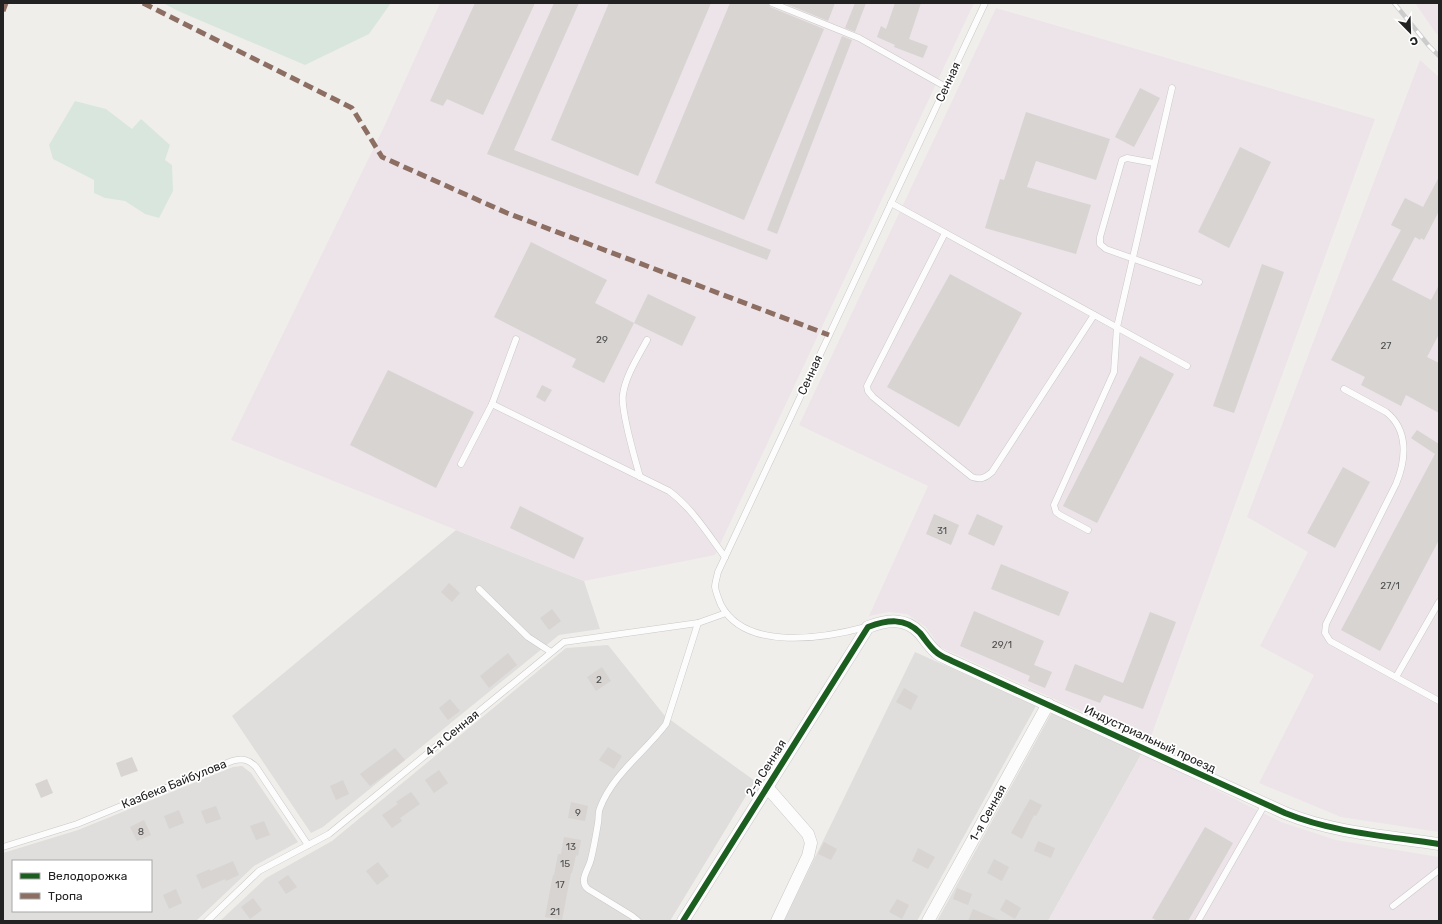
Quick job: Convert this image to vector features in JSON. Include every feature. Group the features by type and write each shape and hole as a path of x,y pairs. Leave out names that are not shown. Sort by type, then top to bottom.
{"street":[{"name":"Индустриальный проезд","path":"868,627 878,623 903,622 912,625 929,646 937,653 1307,822 1439,844"},
{"name":"2-я Сенная","path":"683,921 868,627"},
{"name":"1-я Сенная","path":"928,921 1048,704"},
{"path":"767,787 808,834 811,843 808,856 777,921"}],"lane":[{"path":"772,3 859,38 946,87"},
{"name":"Сенная","path":"868,627 814,637 780,638 752,631 739,625 726,613 719,601 715,587 718,572 725,556 985,3"},
{"path":"1088,530 1060,515 1056,512 1054,505 1114,372 1117,327 1172,88"},
{"path":"1154,163 1128,158 1122,160 1100,240 1103,247 1199,282"},
{"path":"891,203 1187,366"},
{"path":"945,233 869,382 868,391 873,397 972,477 979,480 992,472 1094,315"},
{"path":"461,464 492,404 516,339"},
{"path":"640,477 622,396 626,383 647,340"},
{"path":"1344,389 1392,416 1397,423 1402,438 1404,460 1396,484 1326,624 1325,633 1330,641 1439,700"},
{"path":"492,404 669,491 680,500 725,556"},
{"path":"479,589 528,637 551,652"},
{"path":"1396,677 1439,602"},
{"name":"4-я Сенная","path":"207,921 259,871 329,834 564,642 698,623 726,613"},
{"path":"638,921 588,889 583,881 589,866 594,846 599,810 604,798 620,776 666,724 698,623"},
{"name":"Казбека Байбулова","path":"3,847 77,824 232,761 244,759 256,767 308,845"},
{"path":"1198,921 1265,804"},
{"path":"1393,906 1439,870"}],"shaded area":[{"path":"163,3 391,3 369,34 305,65 178,11"},
{"path":"440,3 974,3 715,555 584,581 231,440 383,129"},
{"path":"1415,3 1439,3 1439,36 1435,32"},
{"path":"996,8 1375,119 1149,742 940,647 926,627 907,614 889,612 869,616 928,486 799,425"},
{"path":"1420,60 1439,77 1439,832 1341,817 1259,783 1314,675 1260,646 1308,552 1247,517"},
{"path":"75,101 106,109 132,129 141,119 170,145 165,160 172,165 173,191 159,218 145,214 125,201 105,198 94,193 94,180 53,159 49,145"},
{"path":"456,530 584,581 600,629 559,635 323,827 311,833 232,716"},
{"path":"608,645 665,716 755,781 670,921 220,921 266,878 332,841 566,648"},
{"path":"915,652 1036,706 917,921 784,921"},
{"path":"1052,712 1142,753 1048,921 937,921"},
{"path":"1142,753 1281,822 1336,840 1439,857 1439,921 1048,921"},
{"path":"242,766 251,773 298,842 254,866 196,921 3,921 3,853 78,830 233,767"}],"building":[{"path":"475,3 535,3 483,115 447,99 443,106 430,101"},
{"path":"554,3 579,3 514,150 771,250 767,260 487,154"},
{"path":"609,3 711,3 638,176 551,140"},
{"path":"730,3 768,3 770,7 824,29 744,220 655,183"},
{"path":"784,3 835,3 828,21"},
{"path":"855,3 866,3 855,32 845,28"},
{"path":"895,3 921,3 909,39 928,46 923,58 894,47 895,45 877,37 881,26 886,29"},
{"path":"842,36 852,40 777,234 767,230"},
{"path":"1140,88 1160,98 1134,147 1115,137"},
{"path":"1026,112 1110,139 1096,180 1036,161 1027,187 1091,205 1076,254 985,228 1000,179 1004,180"},
{"path":"1240,147 1271,162 1229,248 1198,232"},
{"path":"1439,177 1439,211 1424,240 1421,238 1420,240 1415,237 1392,280 1431,300 1439,285 1439,334 1427,357 1439,363 1439,413 1406,395 1401,406 1361,385 1365,377 1331,360 1401,230 1391,225 1405,198 1423,207"},
{"path":"531,242 607,280 595,303 634,323 604,383 572,367 576,359 494,317"},
{"path":"1262,264 1284,272 1234,413 1213,406"},
{"path":"950,274 1022,313 959,427 887,387"},
{"path":"648,294 696,317 682,346 634,323"},
{"path":"1140,356 1174,374 1097,523 1063,506"},
{"path":"388,370 474,412 436,488 350,445"},
{"path":"542,385 552,390 545,402 536,397"},
{"path":"1417,430 1439,444 1439,540 1380,651 1341,630 1435,454 1411,438"},
{"path":"1343,467 1370,482 1335,548 1307,533"},
{"path":"520,506 584,538 574,559 510,528"},
{"path":"934,514 959,525 951,545 926,534"},
{"path":"977,514 1003,526 994,546 968,534"},
{"path":"1001,564 1069,592 1059,616 991,589"},
{"path":"449,583 460,593 452,602 441,592"},
{"path":"552,609 561,621 549,630 540,618"},
{"path":"974,611 1044,641 1034,665 1052,672 1045,688 1028,681 1030,676 960,646"},
{"path":"1150,612 1176,622 1143,709 1104,695 1100,703 1065,690 1075,664 1123,683"},
{"path":"508,653 517,665 489,688 480,676"},
{"path":"602,667 611,681 596,691 587,677"},
{"path":"904,688 918,696 911,710 896,702"},
{"path":"450,699 460,711 448,720 439,708"},
{"path":"608,747 622,756 614,769 599,760"},
{"path":"395,748 405,760 370,786 360,774"},
{"path":"132,757 138,771 121,777 116,763"},
{"path":"439,770 448,783 434,793 425,780"},
{"path":"47,779 53,793 41,798 35,784"},
{"path":"343,780 349,794 336,800 330,786"},
{"path":"411,792 420,804 400,818 402,821 392,828 382,815 398,804 396,802"},
{"path":"1030,799 1042,805 1036,816 1034,815 1022,839 1011,833"},
{"path":"571,802 588,806 585,821 568,818"},
{"path":"216,806 221,819 206,824 201,811"},
{"path":"179,810 184,823 169,829 164,816"},
{"path":"144,820 151,835 137,841 130,827"},
{"path":"264,821 270,835 256,840 250,826"},
{"path":"1205,827 1233,843 1188,921 1157,921 1152,918"},
{"path":"564,837 581,840 578,856 576,855 571,873 562,920 545,917 553,875 558,854 561,854"},
{"path":"1038,841 1055,848 1051,858 1034,851"},
{"path":"824,842 837,849 831,860 818,854"},
{"path":"918,848 935,857 928,869 912,861"},
{"path":"994,859 1009,867 1002,881 987,873"},
{"path":"233,861 239,875 226,881 225,879 202,889 196,875 210,869 210,871"},
{"path":"378,862 389,876 377,885 366,871"},
{"path":"288,875 297,887 286,894 278,882"},
{"path":"957,888 972,894 968,905 953,899"},
{"path":"176,889 182,903 169,909 163,895"},
{"path":"253,898 262,910 250,919 241,907"},
{"path":"897,899 909,905 902,919 889,912"},
{"path":"1006,899 1021,908 1015,919 1000,910"},
{"path":"973,909 1001,921 968,921"}],"railway":[{"path":"1394,3 1439,56"}],"marked path":[{"path":"3,11 6,3"},
{"path":"143,3 352,108 382,157 507,213 829,335"}],"cycle path":[{"path":"683,921 868,627 896,621 908,624 914,628 929,645 943,657 1285,813 1322,825 1380,836 1439,844"}]}
